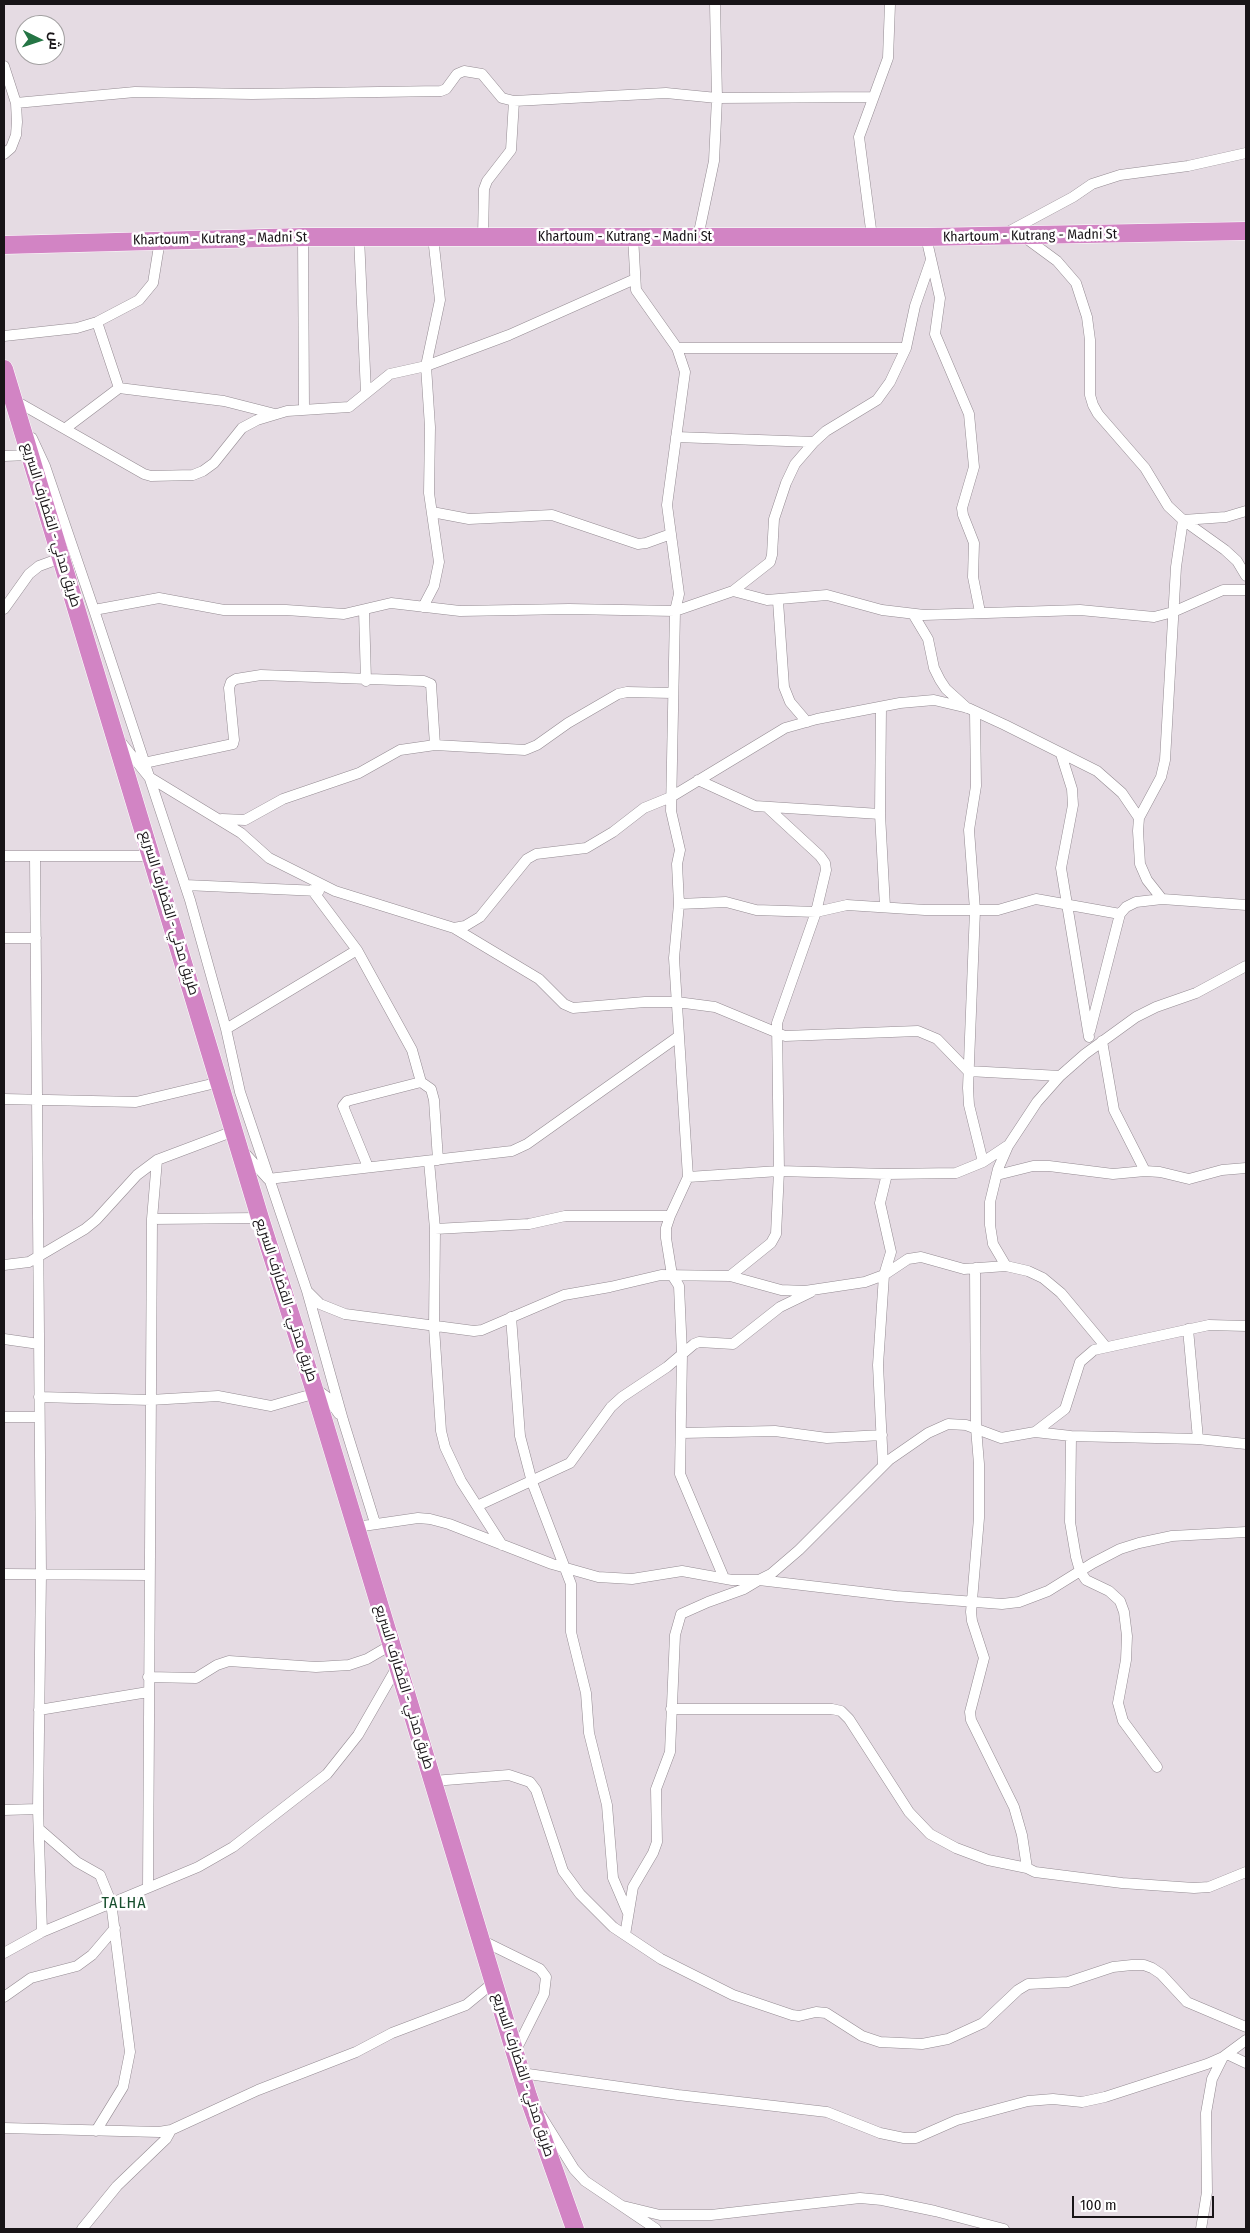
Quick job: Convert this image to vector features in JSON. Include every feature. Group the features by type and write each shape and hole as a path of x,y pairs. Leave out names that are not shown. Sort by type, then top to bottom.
{"highway":[{"name":"Khartoum - Kutrang - Madni St","path":"4,245 303,237 926,237 1246,231"},
{"name":"طريق مدني - القضارف السريع","path":"4,369 260,1218 315,1392 528,2096 574,2229"}],"street":[{"path":"698,237 714,161 716,4"},
{"path":"872,237 860,137 872,97 881,81 888,58 890,4"},
{"path":"4,66 16,103 16,135 11,148 4,154"},
{"path":"16,103 135,92 252,94 441,91 446,89 457,74 464,71 482,74 502,98 514,101 666,93 716,98 872,97"},
{"path":"483,236 484,190 487,181 511,150 514,101"},
{"path":"1000,236 1073,197 1092,184 1120,175 1188,166 1246,153"},
{"path":"1022,235 1058,261 1076,283 1087,317 1090,340 1090,395 1092,405 1154,480 1168,506 1183,520 1225,550 1245,571"},
{"path":"633,236 636,290 677,348 685,372 667,504 678,594 675,611 670,797 671,812 680,850 676,877 680,904 674,958 688,1177 670,1216 666,1228 666,1238 672,1275 679,1286 682,1354 680,1474 682,1482 699,1515 724,1578"},
{"path":"303,237 304,409"},
{"path":"359,237 366,393"},
{"path":"423,607 434,586 439,562 429,493 430,427 426,366 440,300 433,237"},
{"path":"926,237 940,298 935,334 969,414 974,466 962,508 963,516 974,543 973,577 980,612"},
{"path":"4,336 77,328 97,322 139,300 153,283 160,240"},
{"path":"94,610 159,598 224,610 286,610 344,614 391,603 460,611 569,609 675,611 733,591 770,562 774,519 786,483 795,464 826,431 876,400 890,382 906,348 915,306 931,260"},
{"path":"15,407 66,428 144,474 151,476 193,475 214,463 242,428 257,420 275,414 304,409 349,407 390,374 426,366 509,335 635,279"},
{"path":"97,322 118,388"},
{"path":"677,348 906,348"},
{"path":"66,428 118,388 224,401 275,414"},
{"path":"15,407 45,466 185,885 226,1029 240,1092 307,1291 326,1352 343,1420 375,1523"},
{"path":"676,437 814,442"},
{"path":"4,456 30,455"},
{"path":"1183,520 1226,516 1246,511"},
{"path":"432,512 469,519 552,515 638,544 671,534"},
{"path":"1162,899 1148,880 1140,864 1138,831 1140,818 1161,777 1165,760 1173,612 1183,520"},
{"path":"4,608 29,574 39,566 61,558"},
{"path":"733,591 778,601 827,595 882,610 937,616 980,612 1087,610 1146,617 1173,612 1223,590 1246,590"},
{"path":"778,601 784,687 790,702 807,722"},
{"path":"364,610 366,681"},
{"path":"913,614 928,639 934,668 940,680 946,689 971,710 976,786 969,830 976,910 968,1071 969,1105 983,1162"},
{"path":"144,763 233,744 230,682 236,679 261,675 366,681 424,681 431,684 435,745"},
{"path":"218,819 245,820 283,799 359,773 400,750 435,745 525,750 618,694 627,692 672,693"},
{"path":"454,928 473,922 480,917 527,860 536,854 586,848 613,832 644,808 670,797 785,728 922,700 934,700 971,710 1097,771 1111,781 1140,818"},
{"path":"881,707 880,814 885,907"},
{"path":"114,734 149,777 241,833 269,858 334,891 454,928 539,979 564,1004 573,1008 627,1002 676,1002 729,1010 776,1033 794,1036 918,1031 937,1038 968,1071 1060,1076"},
{"path":"1061,754 1072,790 1073,805 1062,868 1089,1037"},
{"path":"698,780 746,802 768,808 880,814"},
{"path":"730,1276 771,1243 776,1234 779,1171 776,1033 780,1013 816,912 826,870 825,863 768,808"},
{"path":"4,856 151,856"},
{"path":"35,857 41,1574 38,1809 42,1932"},
{"path":"185,885 334,891"},
{"path":"312,890 357,950 412,1050 421,1082 432,1089 434,1100 434,1327 441,1431 445,1447 461,1481 502,1545"},
{"path":"680,904 726,902 748,909 816,912 847,905 976,910 1006,909 1036,899 1120,914"},
{"path":"1085,1054 1120,914 1136,902 1162,899 1246,905"},
{"path":"4,938 36,938"},
{"path":"226,1029 357,950"},
{"path":"1006,1266 994,1244 990,1225 990,1202 996,1175 1008,1146 1037,1102 1060,1076 1085,1054 1136,1017 1156,1007 1196,993 1246,966"},
{"path":"268,1178 501,1153 528,1144 679,1036"},
{"path":"1102,1041 1114,1110 1145,1171"},
{"path":"4,1099 136,1102 220,1082"},
{"path":"368,1167 343,1106 347,1101 421,1082"},
{"path":"4,1264 24,1264 96,1220 137,1175 157,1160 237,1139 268,1178"},
{"path":"688,1177 779,1171 887,1174 956,1173 983,1162 1008,1146"},
{"path":"148,1887 148,1575 152,1219 157,1160"},
{"path":"996,1175 1032,1166 1049,1166 1113,1174 1145,1171 1170,1173 1189,1180 1222,1170 1246,1168"},
{"path":"883,1466 878,1365 884,1275 891,1252 880,1203 887,1174"},
{"path":"435,1229 529,1224 573,1215 670,1216"},
{"path":"152,1219 260,1218"},
{"path":"307,1291 320,1304 345,1314 474,1331 564,1295 651,1277 672,1275 730,1276 794,1292 865,1282 884,1275 908,1259 921,1257 964,1268 1006,1266 1028,1271 1043,1278 1061,1293 1106,1346"},
{"path":"976,1268 976,1428 979,1464 979,1518 972,1621 984,1658 970,1712 971,1720 1014,1807 1022,1835 1027,1868"},
{"path":"477,1506 570,1463 611,1407 699,1342 732,1344 780,1307 815,1290"},
{"path":"511,1317 517,1420 532,1482 566,1568 573,1595 571,1632 586,1693 588,1732 608,1805 613,1878 628,1913"},
{"path":"1035,1432 1065,1409 1080,1362 1094,1350 1209,1325 1246,1326"},
{"path":"1188,1329 1198,1439"},
{"path":"4,1339 39,1344"},
{"path":"39,1397 150,1400 218,1396 271,1406 320,1392 327,1397 343,1420"},
{"path":"4,1417 39,1417"},
{"path":"625,1935 633,1887 653,1853 656,1842 656,1789 670,1752 675,1635 682,1614 744,1589 771,1574 799,1550 883,1466 928,1433 948,1424 976,1428 1001,1438 1035,1432 1071,1436 1198,1439 1246,1444"},
{"path":"682,1433 774,1431 827,1438 882,1435"},
{"path":"1071,1436 1070,1522 1080,1572 1086,1580 1109,1591 1122,1607 1127,1636 1126,1660 1118,1703 1123,1721 1157,1767"},
{"path":"356,1527 375,1523 430,1519 449,1524 566,1568 615,1579 632,1579 682,1571 724,1578 759,1580 896,1596 1002,1604 1019,1602 1048,1591 1120,1549 1156,1538 1188,1534 1246,1532"},
{"path":"4,1574 148,1575"},
{"path":"148,1677 196,1678 217,1665 229,1661 316,1667 348,1665 367,1659 391,1645"},
{"path":"4,1953 42,1932 198,1867 233,1847 328,1774 358,1735 398,1667"},
{"path":"39,1710 148,1692"},
{"path":"672,1709 832,1709 841,1711 849,1718 869,1748 908,1812 930,1834 956,1848 988,1860 1027,1868 1035,1872 1122,1883 1194,1888 1209,1887 1246,1872"},
{"path":"433,1781 509,1775 530,1782 536,1790 563,1871 570,1882 613,1927 661,1959 733,1995 792,2015 799,2016 816,2012 826,2013 862,2036 880,2042 922,2044 948,2039 983,2023 1018,1990 1028,1984 1068,1982 1113,1967 1144,1964 1161,1974 1187,2002 1246,2027"},
{"path":"4,1810 38,1809"},
{"path":"39,1829 77,1862 100,1875 111,1902 130,2052 123,2087 96,2132"},
{"path":"4,1997 31,1978 77,1966 92,1955 115,1928"},
{"path":"481,1940 540,1970 546,1977 544,1994 515,2052"},
{"path":"4,2128 96,2132 159,2132 171,2130 258,2090 356,2052 392,2034 466,2005 494,1982"},
{"path":"521,2073 678,2096 827,2112 880,2133 904,2138 916,2138 957,2120 1028,2101 1053,2099 1082,2102 1105,2098 1207,2064 1225,2055 1246,2040"},
{"path":"1225,2055 1246,2063"},
{"path":"1201,2229 1206,2211 1208,2173 1206,2114 1212,2079 1225,2055"},
{"path":"528,2096 574,2169 585,2181 656,2229"},
{"path":"82,2229 116,2186 166,2139 171,2130"},
{"path":"622,2206 660,2215 711,2215 860,2198 882,2200 934,2211 1004,2229"}],"district":[{"name":"TALHA","path":"124,1904"}]}
